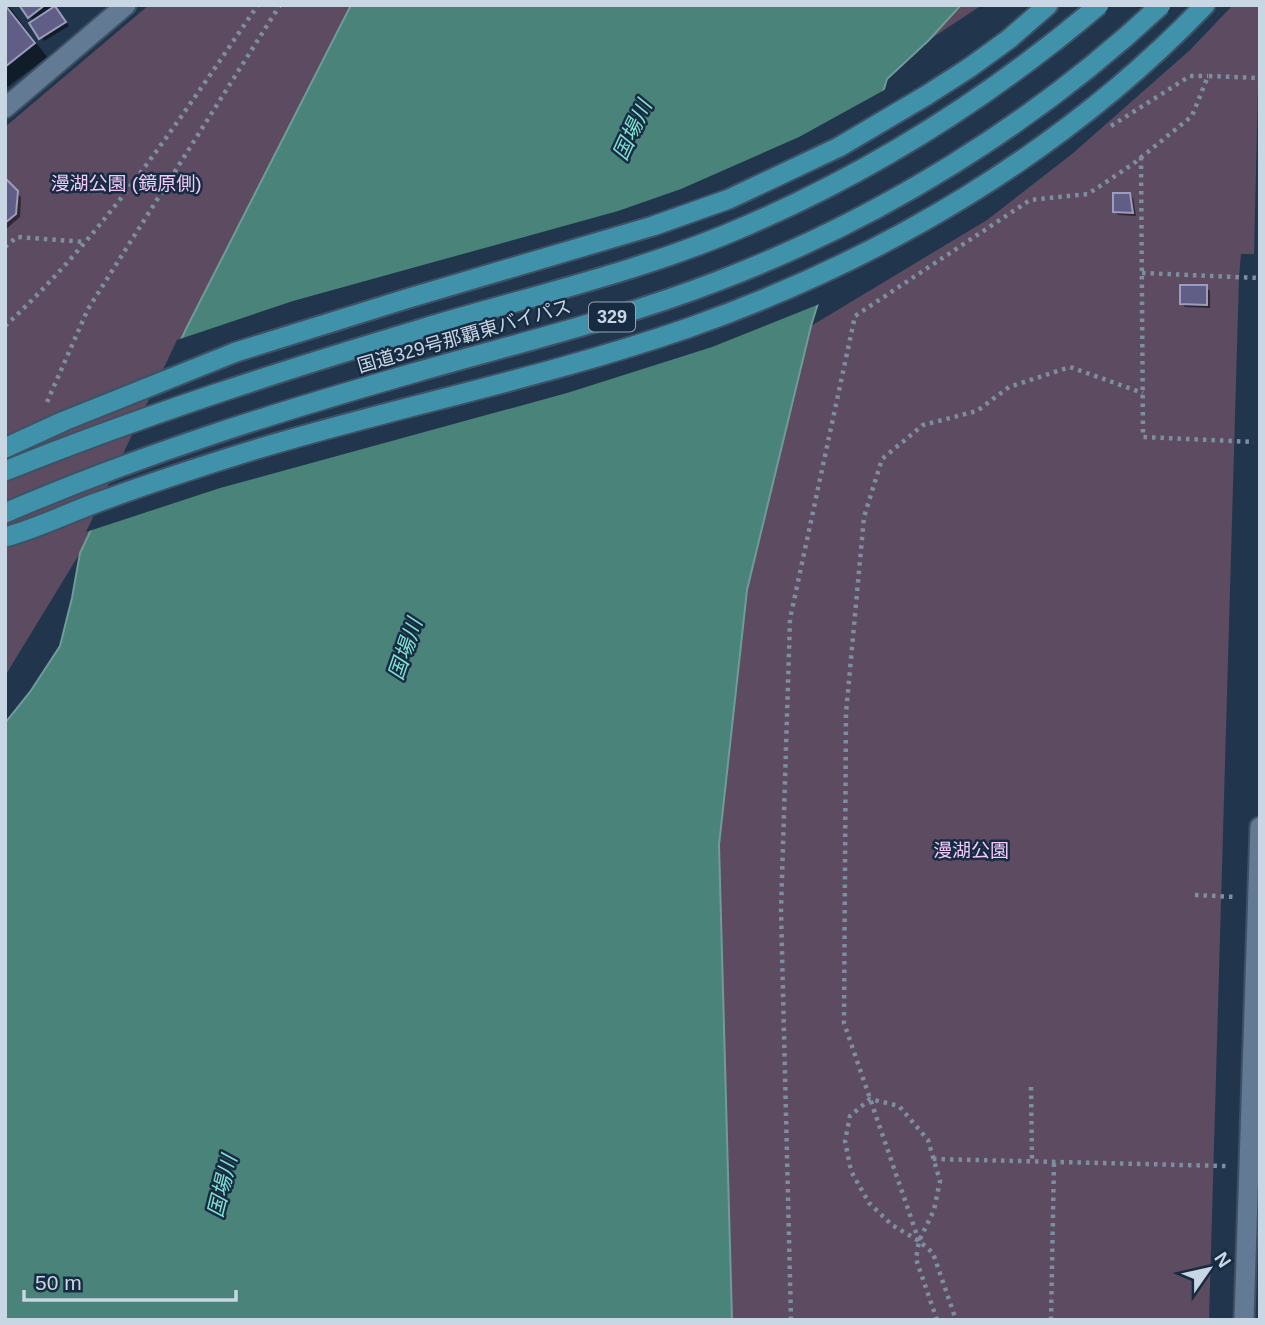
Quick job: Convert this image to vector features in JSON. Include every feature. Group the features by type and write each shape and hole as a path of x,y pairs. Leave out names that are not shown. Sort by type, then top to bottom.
{"highway":[{"path":"5,448 64,421 236,352 653,226 729,199 839,147 916,102 1009,39 1048,5"},
{"name":"国道329号那覇東バイパス","path":"5,471 154,414 329,357 662,257 745,227 808,198 890,154 1018,69 1099,5"},
{"name":"国道329号那覇東バイパス","path":"5,513 85,480 248,422 398,377 556,335 676,297 762,263 909,190 971,152 1085,71 1161,5"},
{"path":"5,537 256,449 570,363 687,328 776,294 883,244 930,218 1042,146 1108,95 1205,5"}],"street":[{"path":"5,108 126,5"},
{"path":"1244,1320 1260,827"}],"path":[{"path":"5,326 87,242 127,191 258,5"},
{"path":"44,412 58,373 88,309 280,5"},
{"path":"1104,130 1190,76 1260,78"},
{"path":"791,1320 781,910 790,619 855,316 1030,200 1088,194 1192,116 1208,76"},
{"path":"1142,156 1143,437 1254,442"},
{"path":"5,247 17,237 87,242"},
{"path":"1142,273 1258,278"},
{"path":"919,1241 844,1023 845,713 864,517 882,459 923,425 977,411 1009,387 1070,367 1143,393"},
{"path":"1195,895 1241,897"},
{"path":"1031,1087 1032,1160"},
{"path":"870,1099 899,1106 928,1140 940,1181 934,1210 919,1241 916,1259 937,1320"},
{"path":"870,1099 849,1116 845,1141 851,1171 869,1203 892,1225 933,1253 956,1320"},
{"path":"933,1159 1233,1166"},
{"path":"1051,1320 1054,1161"}],"green space":[{"name":"漫湖公園 (鏡原側)","path":"149,5 351,5 187,327 80,553 5,676 5,127"},
{"path":"961,5 982,5 929,40"},
{"name":"漫湖公園","path":"1233,5 1260,5 1254,254 1241,254 1239,277 1209,1320 732,1320 719,845 747,590 811,326 987,220 1072,154 1190,50"}],"water":[{"name":"国場川","path":"351,5 961,5 929,40 887,79 811,326 747,590 719,845 732,1320 5,1320 5,723 30,692 60,646 80,553 187,327"}],"pier":[{"path":"888,88 822,303 712,347 567,393 220,488 86,532 177,340 293,301 618,211 681,189 799,137"}],"building":[{"path":"5,5 35,43 5,67"},
{"path":"19,5 45,5 28,18"},
{"path":"55,6 66,22 39,39 29,23"},
{"path":"5,178 18,191 16,214 5,223"},
{"path":"1113,193 1130,193 1133,213 1113,212"},
{"path":"1180,285 1207,285 1207,305 1180,304"}]}
